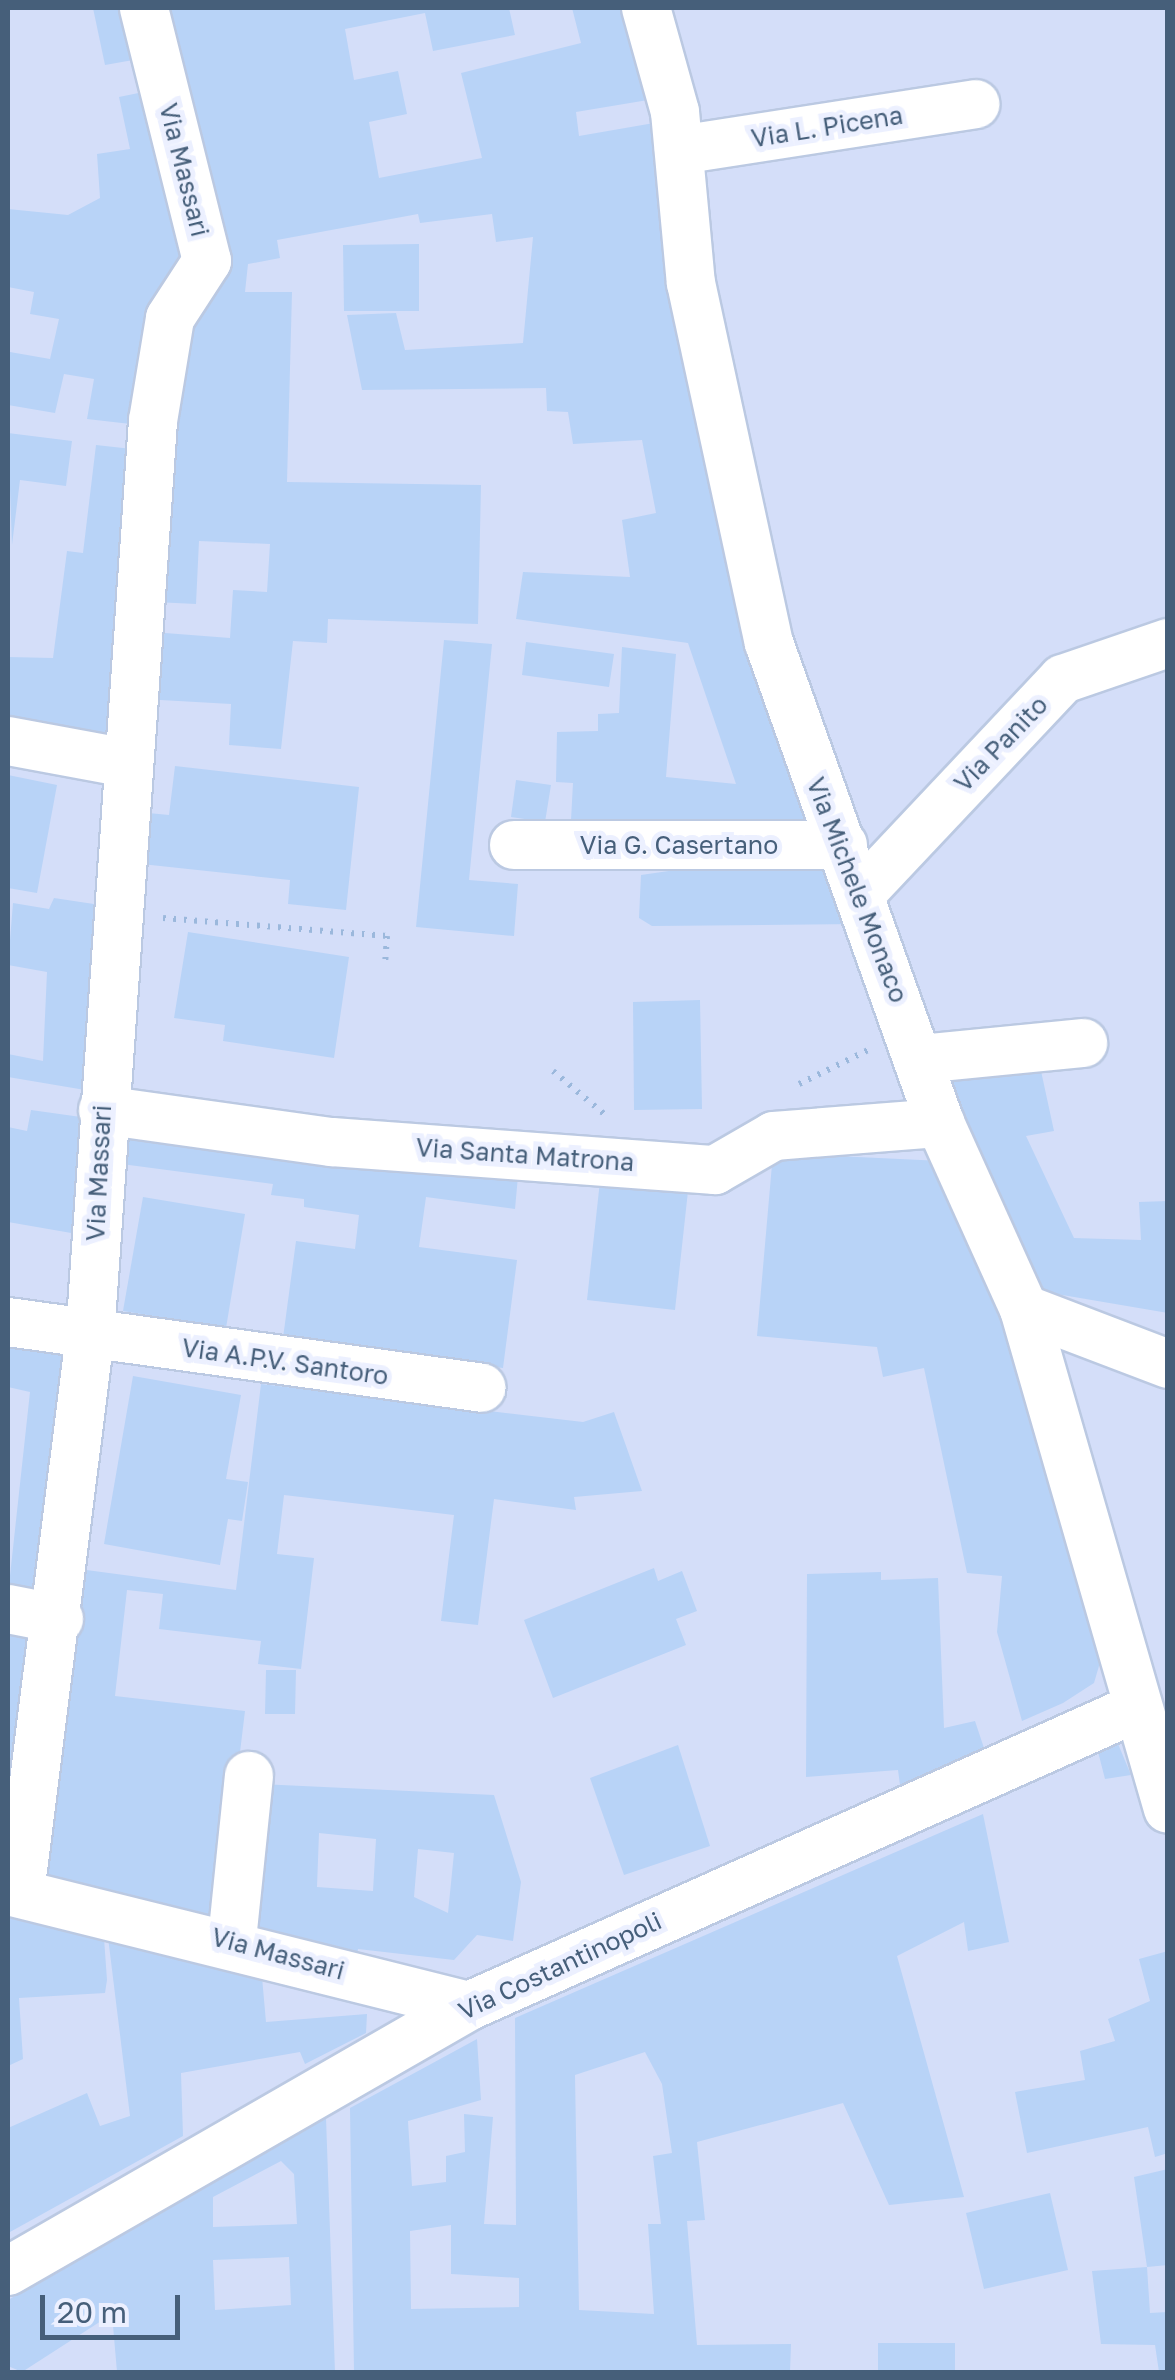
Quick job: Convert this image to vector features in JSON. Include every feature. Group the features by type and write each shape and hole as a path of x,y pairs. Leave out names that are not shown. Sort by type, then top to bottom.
{"street":[{"name":"Via Massari","path":"144,8 207,261 170,318 153,421 90,1336 59,1619 14,1892 232,1940 469,2006"},
{"name":"Via Michele Monaco","path":"646,8 678,150 691,284 769,642 863,891 940,1123 1024,1309 1168,1810"},
{"name":"Via L. Picena","path":"678,150 975,104"},
{"name":"Via Panito","path":"863,891 1063,679 1168,644"},
{"path":"8,741 128,763"},
{"name":"Via G. Casertano","path":"514,845 844,845"},
{"path":"920,1059 1083,1043"},
{"name":"Via Santa Matrona","path":"103,1110 332,1142 715,1170 774,1136 940,1123"},
{"path":"1024,1309 1168,1364"},
{"name":"Via A.P.V. Santoro","path":"8,1322 480,1388"},
{"path":"8,1610 59,1619"},
{"name":"Via Costantinopoli","path":"8,2271 469,2006 1136,1708"},
{"path":"232,1940 250,1776"}],"path":[{"path":"117,914 387,936 386,964"},
{"path":"553,1071 606,1115"}],"shaded area":[{"path":"8,8 1167,8 1167,2372 8,2372"}],"building":[{"path":"93,8 138,8 150,57 105,65"},
{"path":"160,8 509,8 515,35 433,51 425,13 345,29 354,80 398,71 407,114 369,122 379,178 482,158 461,73 581,43 572,8 624,8 648,100 576,112 579,136 654,123 858,924 652,926 639,918 641,875 772,856 766,832 571,820 573,783 556,782 557,732 598,731 598,714 619,713 622,647 676,654 666,777 736,784 688,643 516,619 523,572 630,577 622,520 656,513 642,440 573,444 568,412 547,411 546,388 362,390 347,315 396,313 405,350 523,343 533,237 496,242 492,214 420,223 418,214 277,240 280,258 248,264 245,292 292,292 287,482 481,485 478,624 328,619 327,643 293,641 281,749 229,745 231,704 143,699 152,632 230,638 233,590 267,592 270,544 199,541 196,604 155,602 177,324 229,268"},
{"path":"153,90 186,248 148,426 87,419 94,379 64,374 55,413 8,405 10,352 50,359 59,319 30,314 34,292 8,287 8,209 68,215 100,198 97,154 130,149 119,97"},
{"path":"419,244 419,311 344,311 343,245"},
{"path":"8,433 72,441 66,486 20,480 12,545"},
{"path":"96,445 150,451 117,739 8,718 8,657 53,658 67,551 83,553"},
{"path":"444,640 492,644 469,880 518,884 514,936 416,927"},
{"path":"526,642 614,654 609,687 522,675"},
{"path":"175,766 359,787 346,910 288,904 290,880 132,863 138,812 169,815"},
{"path":"8,775 57,785 37,893 8,888"},
{"path":"516,780 551,785 545,822 511,817"},
{"path":"54,898 107,906 91,1091 8,1077 8,1054 43,1061 47,972 8,965 13,903 49,909"},
{"path":"188,932 349,957 334,1058 223,1041 225,1025 174,1018"},
{"path":"700,1000 702,1109 634,1110 633,1002"},
{"path":"1038,1057 1054,1131 1026,1136 1074,1238 1141,1240 1139,1202 1168,1201 1168,1313 1033,1290 944,1067"},
{"path":"31,1110 88,1118 77,1234 8,1222 8,1127 27,1131"},
{"path":"119,1124 518,1176 515,1209 426,1197 419,1247 517,1260 503,1368 283,1338 296,1241 355,1249 359,1215 304,1207 304,1199 271,1195 273,1184 114,1163"},
{"path":"773,1153 942,1161 1005,1306 1101,1659 1094,1683 1063,1703 1022,1721 997,1632 1002,1576 967,1573 924,1368 883,1377 877,1347 757,1336"},
{"path":"600,1181 688,1191 675,1310 587,1300"},
{"path":"143,1197 245,1214 226,1328 123,1311"},
{"path":"8,1341 70,1353 40,1599 8,1594 30,1392 8,1387"},
{"path":"133,1376 241,1395 226,1479 248,1482 242,1521 228,1519 220,1565 104,1544"},
{"path":"261,1384 583,1422 614,1412 642,1491 574,1497 576,1510 494,1499 478,1625 441,1621 454,1515 284,1495 277,1554 314,1558 301,1669 258,1664 261,1641 159,1629 163,1594 127,1590 115,1696 245,1711 220,1917 34,1889 79,1569 236,1590"},
{"path":"654,1568 658,1581 682,1571 697,1611 676,1619 686,1645 553,1698 524,1620"},
{"path":"881,1572 881,1580 938,1578 944,1728 975,1721 984,1748 900,1785 898,1770 806,1777 807,1574"},
{"path":"8,1626 40,1633 8,1883"},
{"path":"266,1670 296,1670 295,1714 265,1714"},
{"path":"1116,1739 1131,1775 1105,1779 1096,1744"},
{"path":"678,1745 710,1846 624,1875 590,1778"},
{"path":"260,1784 494,1795 521,1882 513,1941 477,1935 454,1960 358,1949 357,1956 247,1928","holes":["319,1833 376,1839 373,1891 317,1887","418,1849 454,1853 448,1913 414,1897"]},
{"path":"983,1814 1009,1942 968,1951 964,1922 897,1956 964,2197 889,2205 843,2103 697,2142 705,2220 687,2221 697,2345 791,2344 790,2372 354,2372 350,2108 477,2039 481,2100 408,2121 412,2186 446,2182 446,2156 465,2152 464,2114 493,2117 484,2224 516,2225 515,2018","holes":["645,2052 662,2084 672,2153 653,2156 661,2224 648,2224 654,2314 579,2310 575,2075","451,2225 451,2274 519,2278 519,2307 411,2309 410,2231"]},
{"path":"8,1918 104,1938 107,1980 105,1993 19,1998 23,2059 8,2066"},
{"path":"107,1929 261,1966 266,2022 367,2014 366,2033 305,2064 300,2052 181,2073 183,2136 10,2232 8,2128 87,2093 100,2126 130,2116"},
{"path":"1168,1951 1168,2153 1155,2157 1148,2127 1027,2153 1015,2092 1085,2080 1080,2051 1115,2041 1108,2019 1150,2001 1139,1959"},
{"path":"326,2118 335,2372 117,2372 112,2314 22,2372 8,2366 8,2300","holes":["281,2161 294,2174 297,2224 213,2227 213,2197","289,2257 291,2305 215,2310 213,2260"]},
{"path":"1168,2169 1168,2265 1147,2267 1134,2177"},
{"path":"1050,2193 1068,2270 984,2289 966,2213"},
{"path":"1147,2267 1150,2313 1168,2312 1168,2372 1159,2372 1155,2345 1101,2344 1092,2271"},
{"path":"878,2343 955,2343 955,2372 878,2372"}]}
